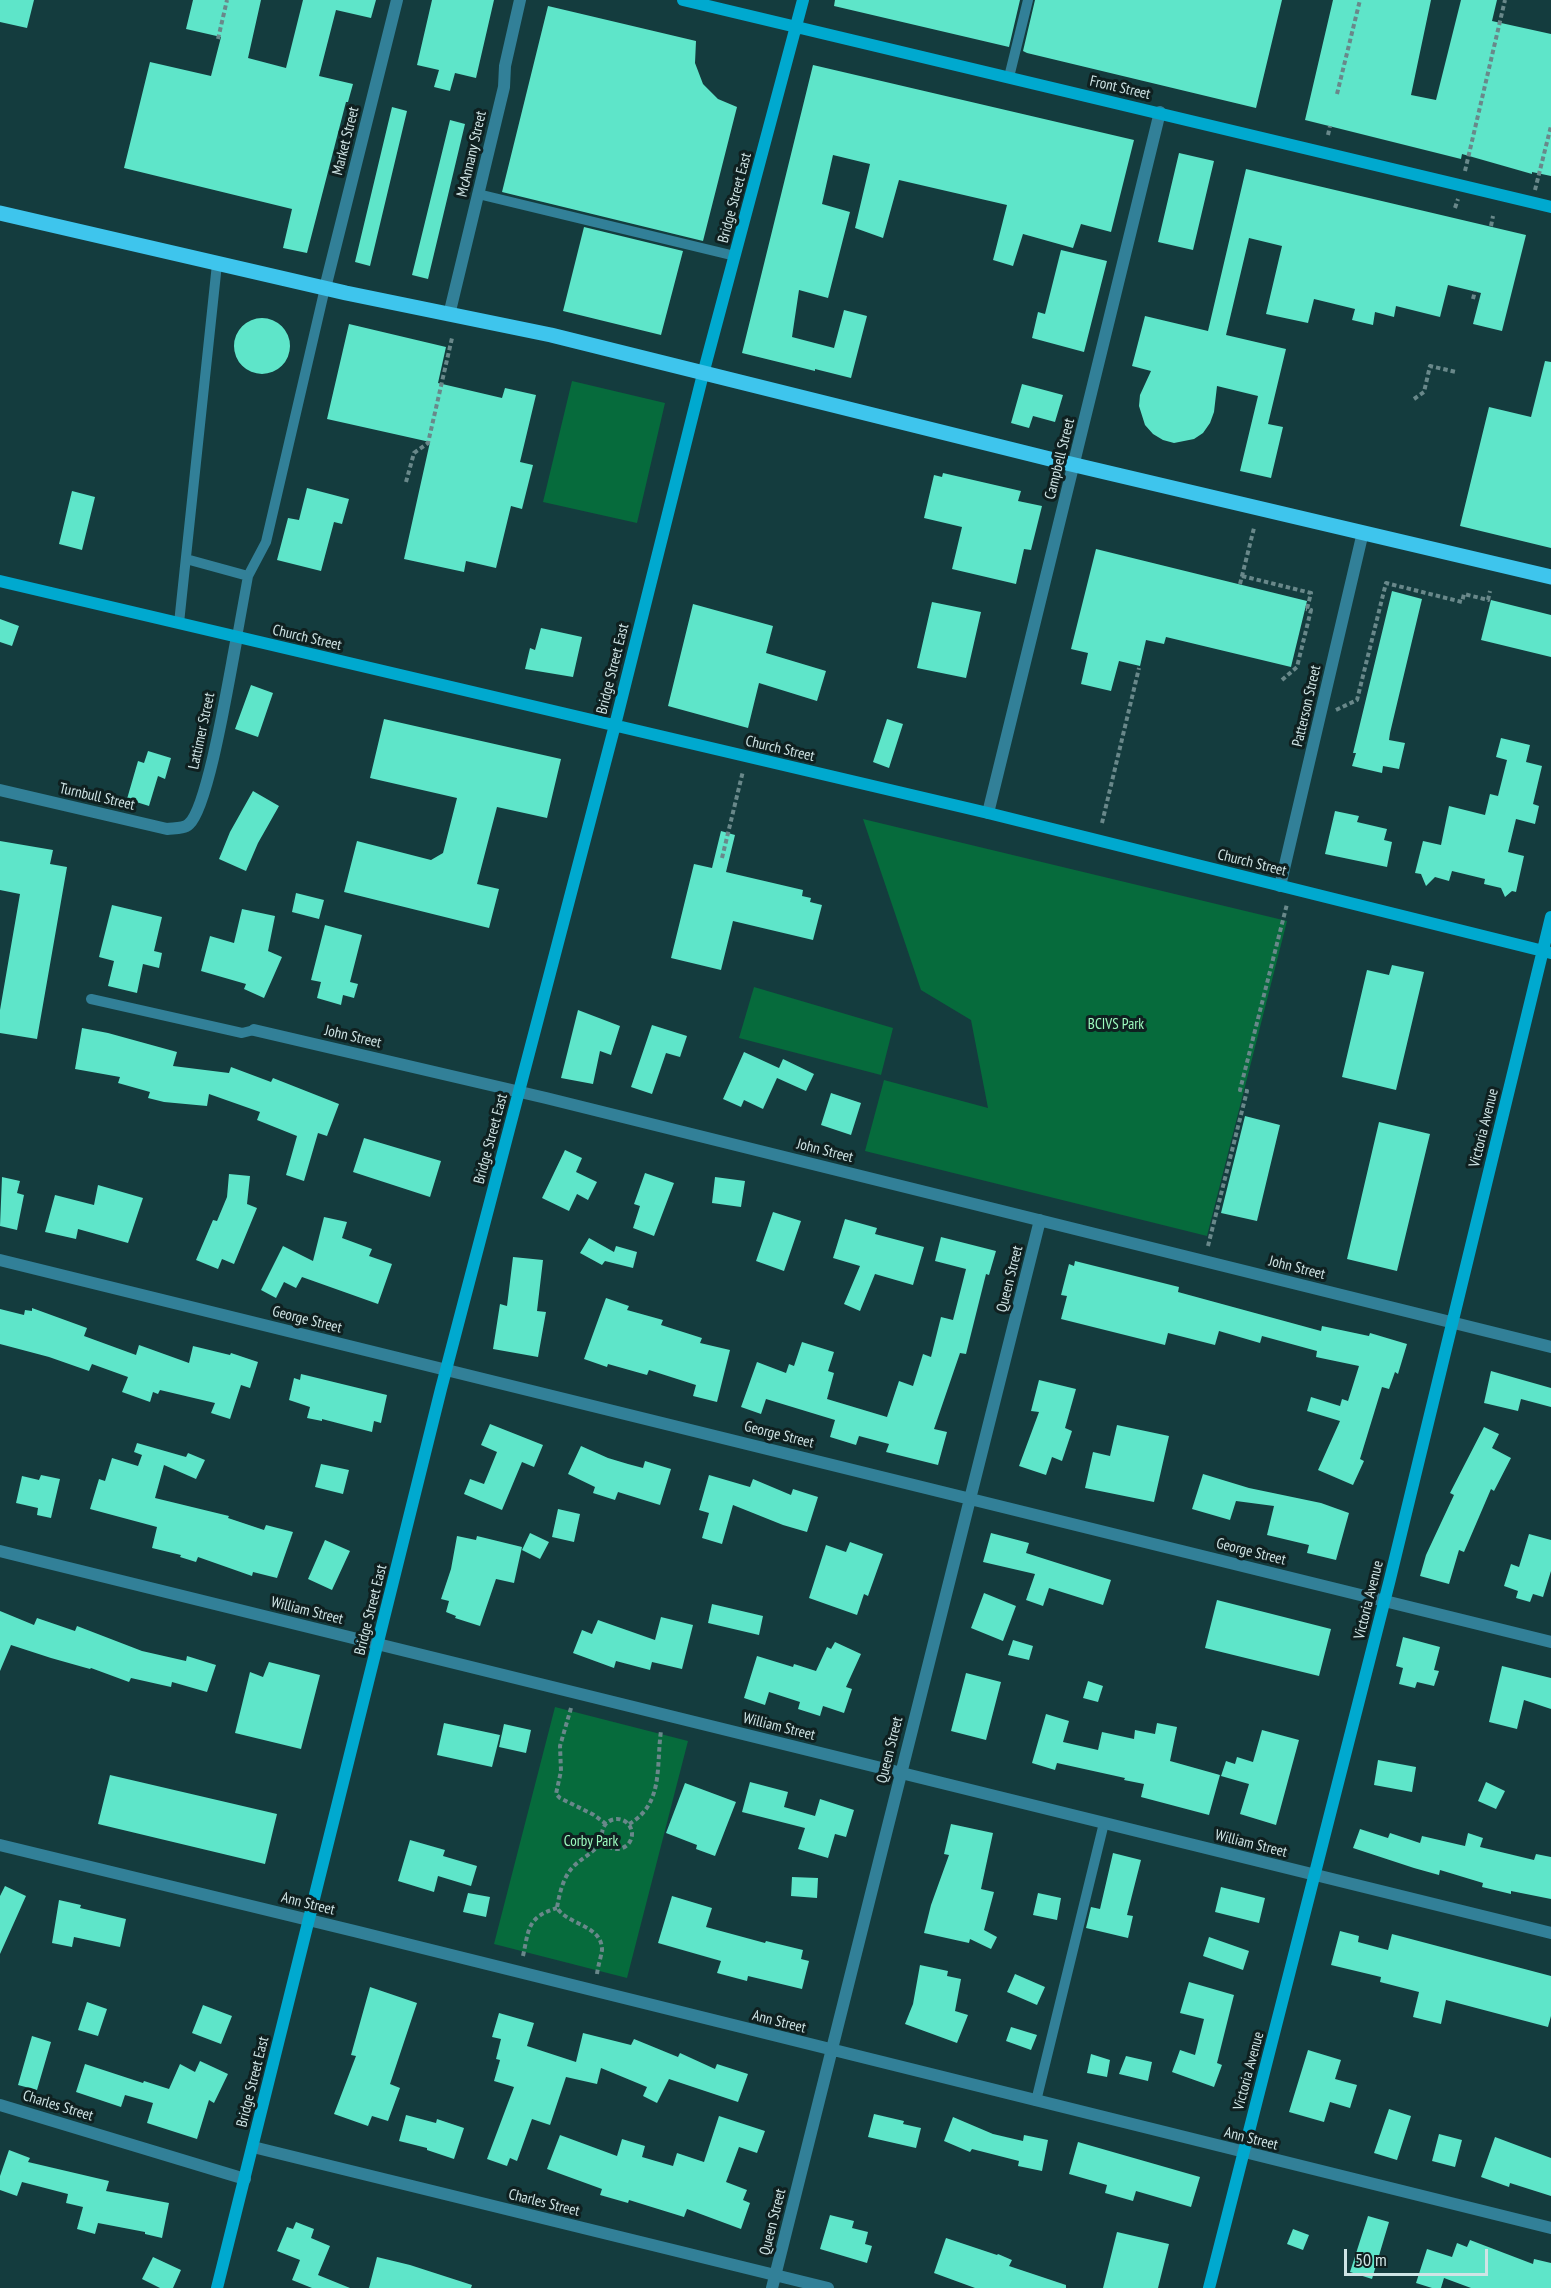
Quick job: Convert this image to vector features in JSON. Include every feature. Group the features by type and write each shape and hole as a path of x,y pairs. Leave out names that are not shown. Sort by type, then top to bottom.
{"main road":[{"path":"0,213 325,288 551,335 703,374 1551,577"}],"street":[{"name":"Market Street","path":"325,288 397,0"},
{"name":"McAnnany Street","path":"448,315 504,87 505,66 520,0"},
{"name":"Front Street","path":"682,0 1160,112 1551,207"},
{"name":"Bridge Street East","path":"217,2288 446,1369 615,725 703,374 803,0"},
{"name":"Campbell Street","path":"988,813 1160,112"},
{"name":"Patterson Street","path":"1280,886 1363,532"},
{"name":"Church Street","path":"0,581 988,813 1547,952"},
{"name":"Lattimer Street","path":"186,826 195,818 205,791 237,637"},
{"name":"Turnbull Street","path":"0,790 167,829 186,826"},
{"name":"Victoria Avenue","path":"1209,2288 1316,1876 1547,952 1551,917"},
{"name":"John Street","path":"254,1030 520,1091 1551,1347"},
{"name":"Queen Street","path":"772,2288 1040,1220"},
{"name":"George Street","path":"0,1260 1551,1642"},
{"name":"William Street","path":"0,1551 1551,1933"},
{"name":"Ann Street","path":"0,1845 308,1919 1551,2228"},
{"name":"Charles Street","path":"0,2104 245,2179"},
{"name":"Charles Street","path":"253,2147 828,2288"}],"lane":[{"path":"1009,77 1028,0"},
{"path":"478,194 735,256"},
{"path":"179,623 217,264"},
{"path":"237,637 248,576 266,542 325,288"},
{"path":"186,559 248,576"},
{"name":"John Street","path":"90,999 242,1033 254,1030"},
{"path":"1036,2101 1104,1823"}],"path":[{"path":"218,39 227,0"},
{"path":"1337,94 1360,0"},
{"path":"1455,207 1505,0"},
{"path":"1328,135 1330,126"},
{"path":"1532,202 1551,126"},
{"path":"1491,226 1493,216"},
{"path":"1473,299 1475,291"},
{"path":"406,482 414,453 428,443 452,338"},
{"path":"1414,399 1424,392 1430,366 1456,372"},
{"path":"1240,584 1254,528"},
{"path":"1242,576 1311,593 1306,609 1311,610 1297,667 1282,680"},
{"path":"1335,710 1357,700 1386,583 1462,602 1464,594 1488,600 1490,591"},
{"path":"1102,823 1139,668"},
{"path":"722,858 739,785"},
{"path":"1208,1246 1247,1091 1240,1090 1287,904"},
{"path":"571,1708 560,1746 561,1771 556,1794 606,1824"},
{"path":"628,1824 645,1812 652,1800 661,1731"},
{"path":"557,1908 563,1883 568,1874 572,1868 595,1850 603,1839 603,1829 606,1824 620,1819 628,1824 632,1838 623,1848 609,1846 603,1839"},
{"path":"523,1956 530,1924 557,1908"},
{"path":"557,1908 564,1916 591,1930 600,1941 602,1950 597,1974"}],"green space":[{"path":"572,381 665,403 637,523 543,502"},
{"name":"BCIVS Park","path":"863,819 1287,921 1207,1236 865,1151 884,1080 988,1108 971,1020 921,990"},
{"path":"754,987 893,1028 881,1075 739,1038"},
{"name":"Corby Park","path":"555,1707 688,1741 627,1978 494,1944"}],"building":[{"path":"0,0 34,0 27,28 0,22"},
{"path":"193,0 261,0 248,58 286,68 303,0 376,0 371,18 336,10 319,76 353,84 348,102 346,102 307,253 283,248 292,209 124,168 150,62 211,76 221,37 186,29"},
{"path":"432,0 494,0 476,78 455,73 450,91 434,87 439,70 417,65"},
{"path":"835,0 1020,0 1009,47 834,6"},
{"path":"1035,0 1282,0 1256,108 1027,53 1023,51"},
{"path":"1333,0 1431,0 1411,95 1436,100 1461,0 1497,0 1492,21 1551,34 1551,176 1532,172 1532,174 1462,154 1461,159 1305,120"},
{"path":"548,6 696,41 695,63 703,84 718,99 737,107 703,241 502,192"},
{"path":"813,65 1134,140 1111,232 1081,224 1073,248 1023,234 1013,266 993,260 1007,205 899,180 883,238 855,228 870,164 833,155 822,204 850,212 828,298 799,290 792,337 834,348 844,310 867,316 851,378 742,353"},
{"path":"392,107 407,111 370,266 355,262"},
{"path":"450,120 465,124 428,279 412,275"},
{"path":"1179,153 1214,161 1193,250 1158,242"},
{"path":"1246,169 1526,235 1502,331 1473,324 1481,293 1448,285 1440,317 1396,306 1394,317 1375,312 1373,325 1352,320 1355,309 1314,299 1308,323 1266,314 1282,246 1249,238 1226,335 1286,349 1268,424 1283,427 1271,478 1240,471 1258,396 1217,386 1214,412 1203,433 1194,439 1174,443 1153,434 1145,425 1139,406 1140,395 1151,371 1132,366 1145,316 1208,331"},
{"path":"584,227 683,251 661,335 563,311"},
{"path":"1061,250 1107,261 1084,352 1032,338 1038,312 1045,314"},
{"path":"262,318 273,320 282,326 288,335 290,346 288,357 282,366 273,372 262,374 251,372 242,366 236,357 234,346 236,335 242,326 251,320"},
{"path":"349,324 446,347 438,383 502,398 505,388 536,395 520,462 533,465 522,509 511,506 496,568 466,561 464,572 404,559 430,442 327,419"},
{"path":"1545,361 1551,362 1551,548 1460,526 1489,407 1531,417"},
{"path":"1022,384 1063,395 1055,422 1033,416 1029,428 1011,423"},
{"path":"943,473 1021,491 1018,501 1042,506 1031,550 1024,549 1016,584 952,569 962,527 924,518 934,475 942,477"},
{"path":"307,488 349,499 342,524 334,522 321,571 277,560 288,518 299,520"},
{"path":"72,491 95,497 82,550 59,544"},
{"path":"1096,549 1307,601 1291,667 1166,637 1164,644 1146,640 1140,666 1119,661 1111,691 1081,684 1088,653 1071,649"},
{"path":"1392,591 1422,599 1389,740 1405,743 1399,769 1383,766 1382,773 1352,766 1356,753 1353,753"},
{"path":"1491,600 1551,615 1551,657 1481,640"},
{"path":"932,602 981,612 966,678 917,668"},
{"path":"693,604 773,626 766,653 826,671 817,701 759,683 748,728 668,706"},
{"path":"0,619 19,626 12,646 0,642"},
{"path":"541,628 582,637 573,677 525,669 530,648 535,650"},
{"path":"251,685 273,693 258,737 235,729"},
{"path":"384,719 561,759 547,818 497,807 477,884 499,889 489,928 344,892 357,841 431,860 443,853 457,798 370,778"},
{"path":"887,719 903,724 889,768 873,762"},
{"path":"1501,738 1530,745 1526,762 1542,766 1533,804 1539,806 1535,824 1516,819 1508,852 1524,856 1516,892 1512,891 1505,897 1501,888 1484,884 1485,879 1452,871 1449,881 1435,877 1426,886 1421,874 1415,873 1423,841 1441,845 1449,806 1485,815 1490,794 1498,796 1507,760 1496,757"},
{"path":"148,751 171,758 165,779 158,776 149,806 127,799 138,761 144,763"},
{"path":"253,791 279,806 258,843 246,871 219,859 230,832"},
{"path":"1335,811 1359,816 1357,822 1387,829 1384,840 1392,842 1387,867 1325,854"},
{"path":"721,831 735,835 726,872 803,890 802,896 811,898 810,902 822,905 813,940 733,921 721,970 671,958 694,864 712,868"},
{"path":"0,841 53,850 50,864 67,867 37,1039 0,1033 0,1010 20,894 0,890"},
{"path":"296,893 324,900 319,919 292,912"},
{"path":"112,905 162,917 154,951 162,953 159,968 143,964 137,993 108,986 114,961 99,957"},
{"path":"242,909 275,916 268,951 282,957 264,998 244,989 246,984 201,971 210,936 234,943"},
{"path":"325,925 362,935 350,982 358,984 354,998 343,995 341,1005 317,998 321,982 311,980"},
{"path":"1392,965 1424,972 1396,1090 1342,1077 1367,970 1389,975"},
{"path":"578,1010 620,1026 611,1055 600,1051 593,1084 561,1078"},
{"path":"652,1025 687,1036 680,1057 666,1053 652,1094 631,1087"},
{"path":"82,1028 177,1052 173,1066 229,1073 231,1067 271,1082 273,1078 339,1104 327,1136 318,1133 304,1181 286,1175 297,1136 257,1120 260,1112 209,1094 207,1106 164,1102 148,1098 150,1092 118,1083 120,1077 75,1069"},
{"path":"744,1052 779,1068 783,1059 814,1074 806,1091 777,1078 763,1109 744,1100 741,1107 723,1099"},
{"path":"831,1093 861,1103 851,1135 821,1125"},
{"path":"1245,1116 1280,1125 1257,1221 1221,1213"},
{"path":"1379,1122 1430,1134 1397,1271 1347,1259"},
{"path":"364,1138 441,1161 430,1197 353,1172"},
{"path":"565,1150 582,1158 576,1172 597,1182 588,1200 577,1194 569,1211 542,1198"},
{"path":"645,1173 674,1183 654,1236 633,1228 640,1206 634,1204"},
{"path":"229,1174 250,1176 247,1204 257,1208 234,1264 222,1259 218,1269 196,1260 213,1220 217,1221 227,1197"},
{"path":"2,1177 20,1181 17,1193 24,1195 17,1230 0,1226"},
{"path":"715,1177 745,1181 741,1207 712,1203"},
{"path":"98,1185 143,1198 128,1243 78,1229 76,1239 45,1232 55,1195 94,1205"},
{"path":"773,1212 801,1221 784,1271 756,1261"},
{"path":"324,1217 347,1222 342,1238 372,1249 369,1256 392,1264 378,1304 302,1277 296,1288 284,1282 276,1298 261,1290 283,1246 313,1261"},
{"path":"845,1219 877,1228 875,1234 924,1247 913,1285 875,1274 860,1311 844,1304 860,1266 833,1258"},
{"path":"941,1237 996,1251 989,1275 986,1274 966,1354 960,1353 934,1429 947,1432 938,1465 886,1452 889,1444 859,1436 856,1445 830,1437 835,1420 766,1399 761,1414 741,1407 757,1362 786,1373 789,1364 794,1366 802,1342 834,1352 828,1371 834,1373 827,1399 887,1417 899,1381 913,1386 923,1354 931,1357 941,1317 953,1320 966,1269 935,1261"},
{"path":"589,1238 614,1252 616,1246 637,1252 633,1268 605,1261 602,1265 580,1253"},
{"path":"513,1257 543,1260 537,1311 546,1312 538,1357 493,1349 500,1304 507,1306"},
{"path":"1075,1261 1179,1287 1178,1292 1321,1331 1322,1326 1369,1336 1370,1333 1407,1344 1398,1374 1395,1372 1389,1389 1382,1387 1360,1459 1364,1461 1353,1485 1318,1470 1340,1421 1307,1411 1311,1397 1340,1406 1342,1399 1348,1401 1359,1366 1316,1357 1317,1351 1262,1336 1260,1343 1219,1331 1215,1345 1168,1333 1165,1345 1061,1319 1067,1296 1061,1295 1069,1264 1074,1266"},
{"path":"606,1298 629,1306 627,1310 663,1320 661,1325 702,1338 700,1343 730,1350 717,1402 693,1396 696,1385 649,1370 647,1375 608,1364 607,1367 584,1359"},
{"path":"32,1308 87,1328 84,1336 136,1355 139,1345 189,1363 193,1346 230,1355 231,1353 258,1362 250,1388 241,1385 230,1419 211,1413 215,1403 160,1390 158,1394 153,1392 150,1402 122,1392 128,1377 92,1364 89,1371 0,1344 0,1309 24,1315 25,1310 32,1311"},
{"path":"1491,1371 1551,1388 1551,1407 1521,1399 1518,1411 1484,1403"},
{"path":"301,1374 387,1395 381,1423 374,1421 372,1432 322,1419 322,1421 307,1418 310,1407 289,1400 294,1378 300,1380"},
{"path":"1039,1380 1076,1389 1065,1428 1072,1431 1062,1461 1052,1457 1046,1475 1019,1466 1039,1412 1031,1411"},
{"path":"490,1424 543,1445 534,1467 522,1462 502,1510 464,1494 470,1479 484,1484 497,1452 481,1445"},
{"path":"1117,1425 1169,1436 1154,1502 1085,1488 1093,1452 1110,1456"},
{"path":"1484,1427 1499,1434 1492,1448 1511,1458 1494,1491 1491,1489 1464,1552 1459,1550 1449,1584 1420,1576 1426,1555 1454,1495 1450,1493"},
{"path":"137,1443 186,1457 188,1453 205,1460 196,1479 164,1465 155,1498 229,1516 228,1518 264,1530 266,1525 293,1532 277,1578 253,1572 252,1576 198,1557 196,1562 180,1557 181,1555 152,1548 157,1527 90,1509 99,1479 105,1481 112,1458 138,1466 142,1455 134,1452"},
{"path":"581,1446 608,1458 643,1468 645,1461 671,1469 660,1505 618,1492 615,1500 593,1493 595,1487 568,1474"},
{"path":"321,1464 349,1470 343,1494 315,1487"},
{"path":"1203,1474 1249,1488 1321,1503 1349,1513 1336,1560 1307,1553 1309,1545 1267,1535 1274,1506 1236,1501 1230,1520 1192,1509"},
{"path":"41,1475 60,1479 51,1518 37,1515 38,1508 16,1503 22,1476 39,1480"},
{"path":"709,1475 750,1487 753,1479 791,1495 793,1489 818,1497 807,1532 733,1505 722,1544 702,1538 709,1513 699,1510"},
{"path":"558,1509 580,1514 574,1542 552,1537"},
{"path":"530,1533 549,1542 540,1559 522,1550"},
{"path":"991,1533 1029,1543 1026,1553 1111,1580 1103,1605 1049,1588 1043,1606 1026,1600 1035,1574 983,1562"},
{"path":"1529,1534 1551,1540 1551,1571 1543,1597 1533,1594 1530,1602 1516,1598 1518,1591 1504,1586 1511,1564 1519,1567"},
{"path":"457,1536 476,1540 477,1536 522,1547 514,1583 496,1579 480,1626 455,1618 456,1616 446,1612 449,1601 441,1599 451,1569"},
{"path":"325,1540 350,1551 332,1590 308,1579"},
{"path":"850,1542 883,1554 868,1596 864,1594 857,1615 809,1598 826,1545 846,1552"},
{"path":"984,1593 1016,1606 1003,1641 971,1628"},
{"path":"1217,1600 1331,1629 1319,1676 1205,1648"},
{"path":"712,1604 763,1616 759,1635 708,1623"},
{"path":"0,1611 34,1625 37,1618 75,1631 77,1626 142,1651 186,1661 187,1656 216,1665 207,1692 172,1682 171,1687 131,1678 129,1682 91,1668 11,1645 0,1671"},
{"path":"661,1617 693,1625 682,1669 652,1662 650,1670 616,1661 614,1668 573,1653 582,1630 592,1634 598,1620 655,1640"},
{"path":"1403,1637 1440,1647 1434,1670 1439,1671 1434,1686 1417,1682 1415,1688 1399,1684 1403,1668 1396,1666"},
{"path":"1013,1640 1033,1646 1029,1660 1008,1655"},
{"path":"835,1642 861,1654 846,1687 852,1689 844,1713 823,1706 820,1716 798,1709 800,1702 769,1692 765,1705 744,1698 757,1656 816,1671 827,1647 831,1649"},
{"path":"269,1662 320,1675 301,1749 235,1733 250,1672 263,1677"},
{"path":"1502,1666 1551,1678 1551,1709 1524,1700 1517,1729 1489,1722"},
{"path":"966,1673 1001,1682 986,1740 951,1731"},
{"path":"1088,1681 1103,1686 1098,1702 1083,1698"},
{"path":"1046,1714 1069,1721 1063,1742 1098,1750 1102,1732 1134,1739 1135,1730 1155,1734 1157,1723 1177,1727 1170,1761 1220,1775 1209,1815 1141,1797 1144,1784 1124,1780 1125,1778 1057,1763 1055,1770 1032,1763"},
{"path":"444,1723 500,1735 492,1767 437,1755"},
{"path":"504,1724 531,1730 526,1753 499,1747"},
{"path":"1262,1730 1299,1740 1276,1825 1240,1814 1249,1784 1221,1776 1226,1761 1235,1764 1237,1757 1253,1762"},
{"path":"1378,1760 1416,1767 1412,1792 1374,1785"},
{"path":"110,1775 277,1814 265,1864 98,1824"},
{"path":"750,1782 788,1792 784,1807 815,1816 820,1799 854,1810 846,1837 835,1834 828,1858 798,1849 805,1828 742,1812"},
{"path":"1486,1782 1505,1791 1496,1809 1478,1801"},
{"path":"685,1783 736,1802 715,1856 696,1849 697,1845 666,1833"},
{"path":"951,1824 993,1833 981,1889 994,1892 984,1930 997,1937 991,1949 970,1939 969,1943 924,1933 931,1905 949,1855 944,1854"},
{"path":"1360,1829 1388,1838 1390,1833 1420,1843 1422,1836 1465,1846 1468,1833 1483,1838 1480,1847 1534,1860 1536,1854 1551,1857 1551,1899 1511,1891 1511,1894 1482,1887 1483,1883 1440,1870 1439,1875 1353,1848"},
{"path":"410,1840 445,1850 443,1856 477,1866 471,1886 438,1876 434,1892 398,1881"},
{"path":"1113,1853 1141,1860 1127,1915 1133,1916 1128,1938 1086,1928 1091,1907 1100,1909"},
{"path":"792,1877 818,1878 817,1898 791,1896"},
{"path":"5,1886 26,1896 0,1954 0,1896"},
{"path":"1221,1887 1265,1898 1259,1923 1215,1912"},
{"path":"468,1893 490,1897 486,1917 463,1912"},
{"path":"1038,1893 1061,1898 1057,1920 1033,1915"},
{"path":"672,1896 712,1908 706,1927 765,1943 766,1941 803,1950 801,1959 809,1961 802,1989 748,1976 747,1981 717,1973 721,1961 658,1943"},
{"path":"59,1900 81,1905 80,1908 126,1919 120,1947 74,1937 72,1947 52,1943"},
{"path":"1340,1931 1359,1936 1358,1942 1388,1950 1392,1934 1551,1976 1551,2016 1548,2027 1446,2000 1441,2024 1413,2017 1419,1992 1380,1982 1381,1977 1331,1965"},
{"path":"1209,1937 1249,1951 1243,1970 1203,1956"},
{"path":"920,1965 948,1971 947,1976 961,1979 955,2011 968,2015 957,2043 905,2024 913,2004"},
{"path":"1015,1974 1045,1987 1037,2005 1007,1992"},
{"path":"1189,1982 1234,1995 1217,2063 1222,2065 1214,2087 1172,2072 1180,2050 1195,2055 1204,2019 1180,2013"},
{"path":"370,1987 417,2003 390,2084 400,2088 388,2121 372,2116 368,2126 334,2114 356,2056 351,2055"},
{"path":"87,2002 107,2009 98,2036 78,2030"},
{"path":"203,2005 232,2016 221,2044 192,2033"},
{"path":"499,2013 534,2023 527,2046 576,2062 583,2033 631,2045 634,2039 678,2057 680,2053 715,2069 717,2064 748,2074 738,2102 669,2079 657,2103 643,2096 647,2087 601,2068 597,2084 566,2077 550,2125 532,2119 517,2161 510,2158 507,2166 487,2159 514,2087 494,2081 500,2060 496,2059 501,2039 492,2037"},
{"path":"1011,2027 1037,2035 1031,2050 1006,2041"},
{"path":"32,2036 51,2042 37,2090 18,2085"},
{"path":"1308,2050 1341,2060 1335,2079 1357,2085 1350,2108 1330,2102 1324,2122 1289,2112"},
{"path":"1091,2054 1110,2060 1107,2077 1087,2073"},
{"path":"1126,2056 1152,2062 1148,2081 1119,2074"},
{"path":"200,2061 228,2074 214,2103 209,2100 197,2139 147,2123 153,2103 125,2095 121,2107 76,2092 85,2064 169,2089 180,2064 195,2072"},
{"path":"1389,2109 1411,2116 1397,2160 1374,2153"},
{"path":"874,2114 904,2121 903,2124 921,2128 916,2148 868,2137"},
{"path":"406,2115 436,2123 437,2119 464,2128 454,2159 427,2150 427,2148 399,2141"},
{"path":"719,2116 765,2131 757,2153 739,2147 726,2182 747,2190 743,2200 750,2203 741,2229 687,2209 684,2217 629,2200 628,2203 600,2195 602,2189 547,2169 560,2135 617,2156 622,2139 645,2146 642,2157 673,2166 677,2153 704,2162"},
{"path":"953,2117 993,2134 1023,2141 1024,2135 1048,2140 1042,2171 1018,2166 1019,2161 972,2149 970,2152 944,2141"},
{"path":"1439,2134 1462,2140 1455,2167 1432,2161"},
{"path":"1495,2137 1551,2158 1551,2196 1510,2183 1509,2187 1481,2177"},
{"path":"1078,2142 1200,2177 1191,2207 1136,2191 1133,2201 1105,2193 1107,2185 1069,2174"},
{"path":"9,2150 30,2158 28,2162 109,2181 106,2191 169,2203 162,2238 145,2234 145,2232 98,2223 95,2234 77,2229 83,2207 66,2203 68,2194 22,2182 17,2196 0,2190 0,2176"},
{"path":"830,2215 854,2221 852,2228 868,2232 865,2244 872,2246 867,2263 820,2249"},
{"path":"1368,2216 1389,2222 1372,2279 1350,2272"},
{"path":"296,2222 314,2229 311,2238 330,2246 318,2275 350,2288 312,2288 292,2280 300,2260 277,2251 287,2227 293,2229"},
{"path":"1293,2229 1309,2235 1303,2250 1287,2244"},
{"path":"1117,2232 1169,2244 1158,2288 1103,2288"},
{"path":"946,2238 998,2254 1012,2260 1009,2266 1066,2285 1066,2288 975,2288 934,2273"},
{"path":"1470,2240 1533,2264 1534,2259 1551,2263 1551,2288 1471,2288 1444,2278 1441,2288 1416,2283 1427,2249 1452,2257 1457,2243 1467,2247"},
{"path":"153,2257 181,2270 173,2288 160,2288 142,2279"},
{"path":"377,2257 472,2285 471,2288 369,2288"}]}
